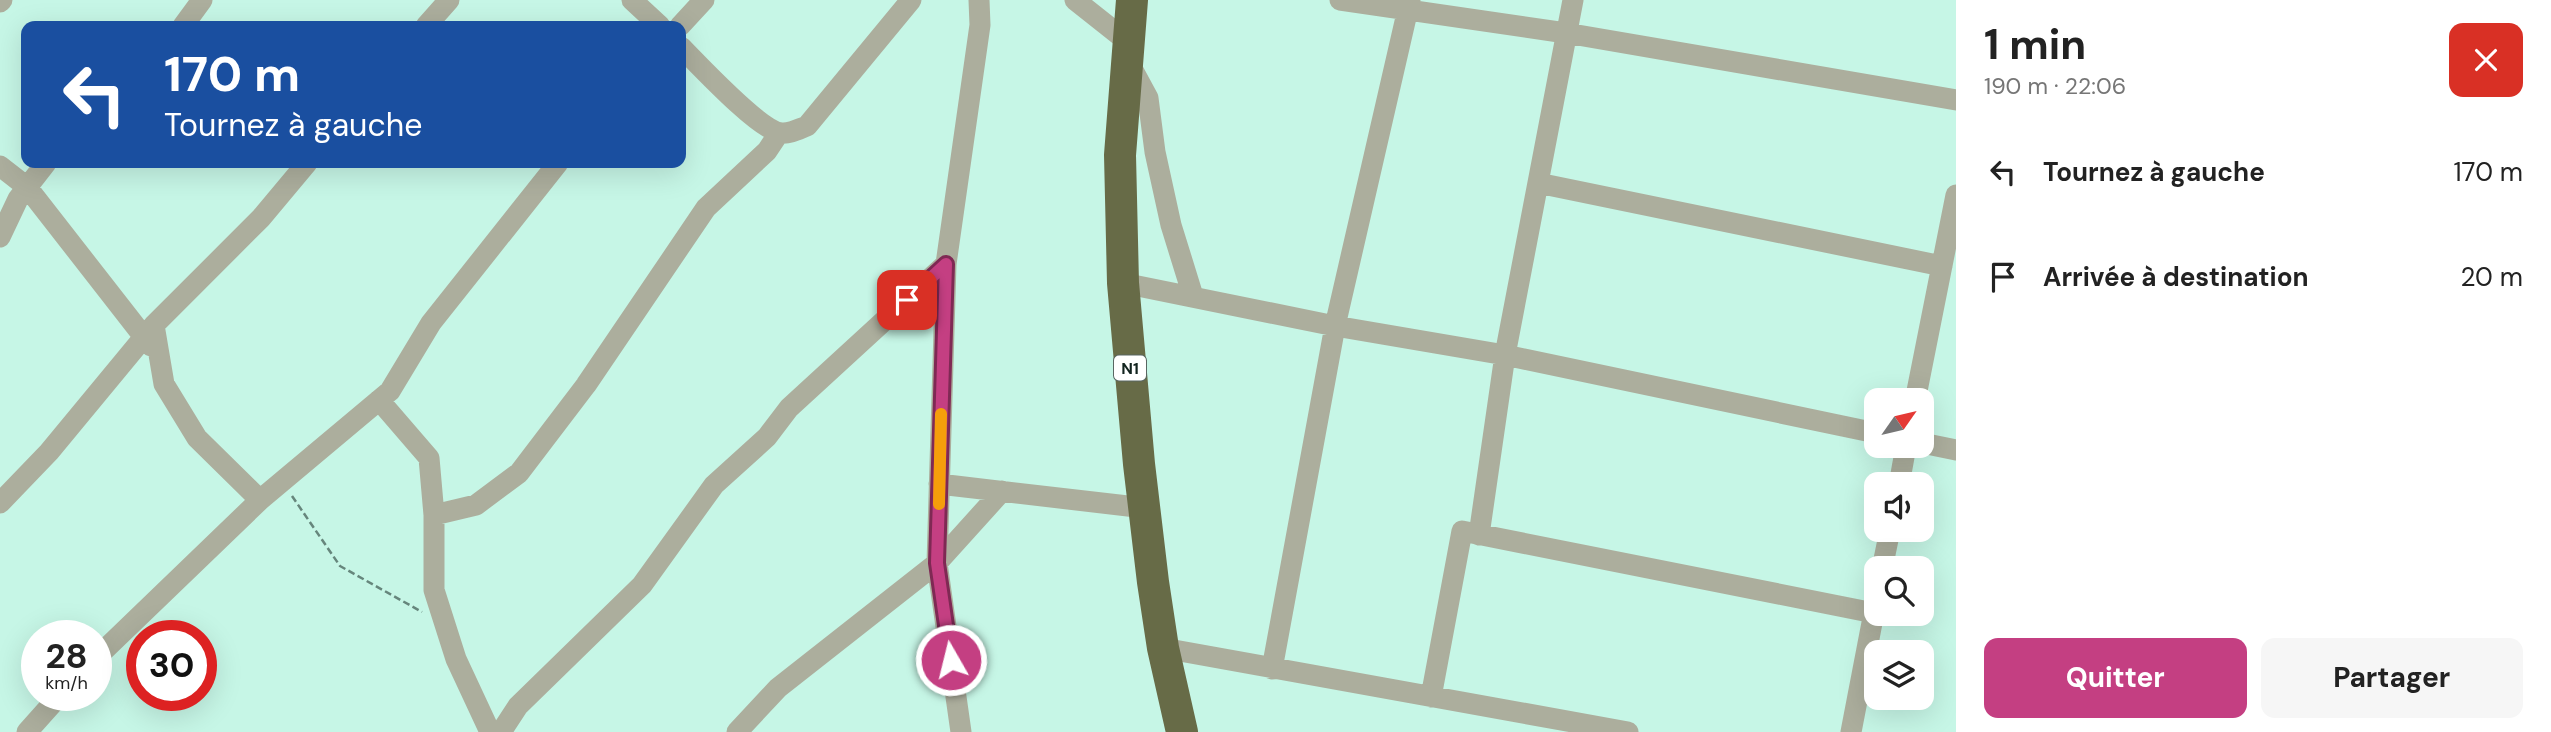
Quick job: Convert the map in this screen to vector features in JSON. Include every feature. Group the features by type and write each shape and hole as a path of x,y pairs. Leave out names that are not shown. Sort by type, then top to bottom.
{"highway":[{"name":"N1","path":"1132,0 1120,155 1123,283 1144,508 1163,648 1182,732"}],"street":[{"path":"187,21 202,0"},
{"path":"430,21 449,0"},
{"path":"632,0 655,21"},
{"path":"685,21 704,0"},
{"path":"686,52 748,114 779,133 795,131 807,126 911,0"},
{"path":"961,732 937,563 946,264 980,25 979,0"},
{"path":"1075,0 1127,50 1148,98 1155,152 1171,225 1193,296"},
{"path":"1340,0 1409,5 1956,100"},
{"path":"1479,535 1505,355 1573,0"},
{"path":"1272,668 1335,326 1409,5"},
{"path":"434,515 476,505 519,473 586,385 706,208 767,151 779,133"},
{"path":"0,166 27,187 149,331 159,357 164,384 197,438 260,500"},
{"path":"0,237 18,199 42,168"},
{"path":"0,503 49,452 149,331 261,218 303,168"},
{"path":"112,643 260,500 390,391 431,323 554,168"},
{"path":"1538,183 1942,266"},
{"path":"1918,388 1956,195"},
{"path":"501,732 518,706 642,585 714,485 767,437 789,408 946,264"},
{"path":"1123,283 1335,326 1505,355 1864,430"},
{"path":"379,400 429,457 434,515 434,590 456,659 490,732"},
{"path":"1934,445 1956,450"},
{"path":"939,484 1144,508"},
{"path":"737,732 778,688 937,563 1002,491"},
{"path":"1431,697 1462,531 1864,605"},
{"path":"1851,732 1871,626"},
{"path":"1163,648 1628,732"},
{"path":"27,732 46,711"}],"path":[{"path":"282,481 340,566 445,625"}],"slow traffic":[{"path":"939,504 941,414"}],"route":[{"path":"907,300 946,264 937,563 951,660"}]}
